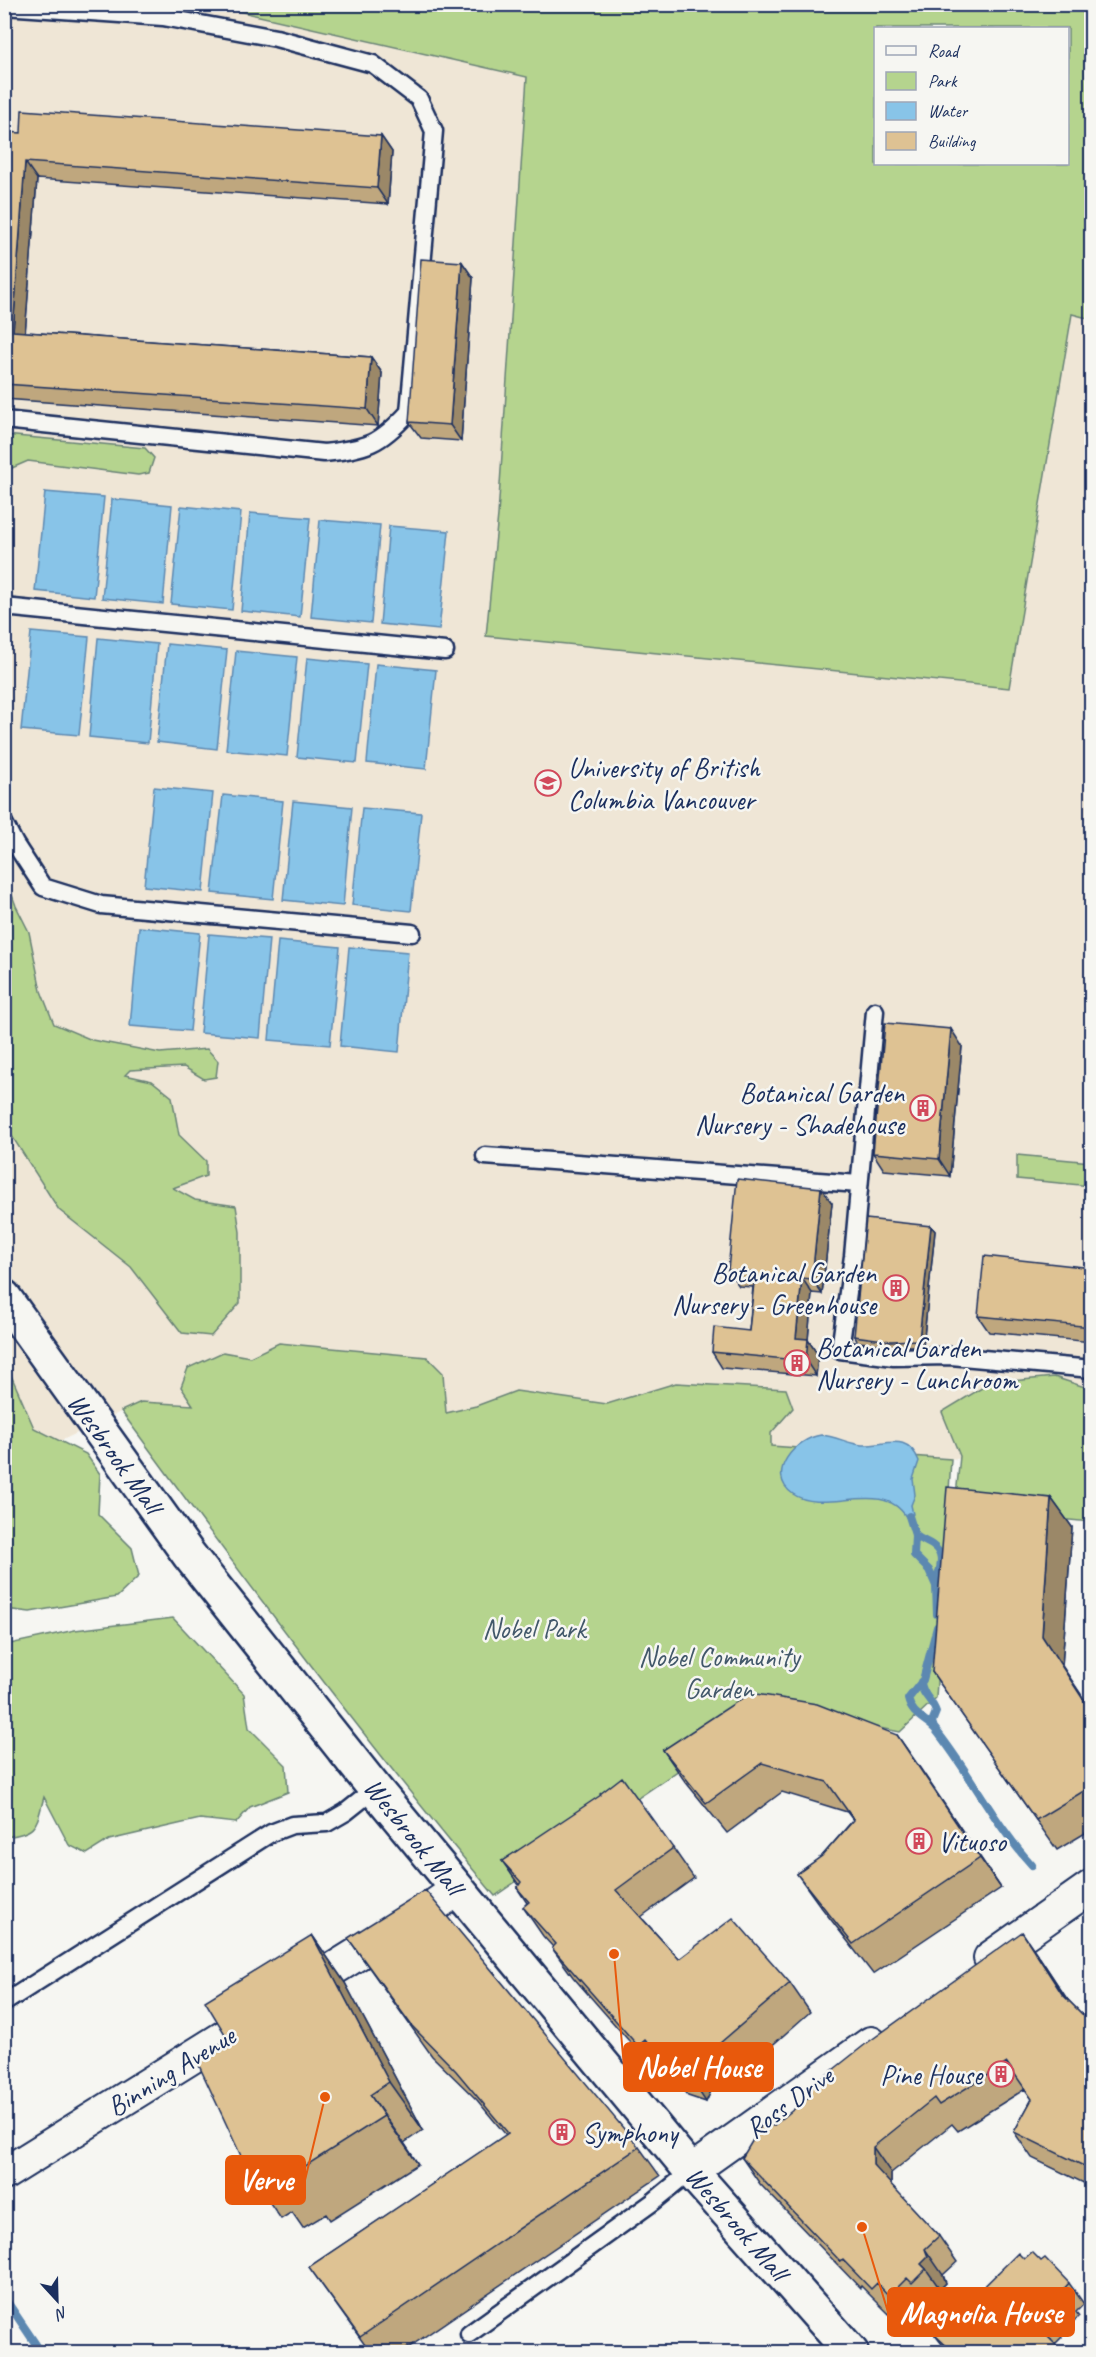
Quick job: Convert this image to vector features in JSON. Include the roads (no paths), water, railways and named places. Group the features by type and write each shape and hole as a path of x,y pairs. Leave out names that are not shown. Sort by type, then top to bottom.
{"street":[{"name":"Wesbrook Mall","path":"4,1297 189,1555 375,1789 691,2171 851,2352"},
{"path":"968,1974 1092,1886"},
{"name":"Binning Avenue","path":"4,2174 425,1912 458,1889"},
{"name":"Ross Drive","path":"691,2171 892,2028"}],"lane":[{"path":"4,6 163,16 276,38 373,64 419,99 434,131 410,412 390,434 359,449 324,453 4,420"},
{"path":"4,608 445,651"},
{"path":"4,823 43,887 101,905 412,933"},
{"path":"875,1011 853,1256 840,1350 894,1358 951,1356 1092,1369"},
{"path":"485,1156 859,1184"},
{"path":"4,2003 271,1833 292,1825 327,1823 346,1812 375,1789"},
{"path":"469,2334 643,2209 691,2171"}],"water":[{"path":"45,492 104,497 94,597 35,591"},
{"path":"112,499 172,505 163,604 102,598"},
{"path":"181,506 241,512 232,610 171,604"},
{"path":"250,513 310,518 300,617 241,611"},
{"path":"320,520 380,525 371,623 311,617"},
{"path":"389,526 449,531 439,630 380,624"},
{"path":"31,632 89,637 79,735 21,730"},
{"path":"98,638 157,644 148,743 89,737"},
{"path":"167,644 227,650 217,749 157,742"},
{"path":"236,651 297,657 287,756 226,750"},
{"path":"307,658 367,664 357,763 297,757"},
{"path":"376,664 436,670 426,769 367,763"},
{"path":"154,787 213,793 203,892 144,886"},
{"path":"223,795 283,801 273,899 212,893"},
{"path":"293,801 352,807 343,906 283,900"},
{"path":"362,808 421,813 411,911 352,905"},
{"path":"139,927 200,933 190,1031 130,1026"},
{"path":"209,934 269,939 260,1038 200,1033"},
{"path":"278,941 340,947 330,1045 269,1040"},
{"path":"349,947 408,952 399,1052 340,1046"},
{"path":"821,1435 862,1445 895,1442 908,1446 919,1461 913,1479 915,1495 911,1505 913,1514 906,1517 896,1506 883,1500 868,1498 820,1501 806,1500 793,1494 785,1486 782,1477 787,1458 802,1443"}],"waterway":[{"path":"909,1516 915,1535 914,1555 929,1570 936,1586 937,1614"},
{"path":"915,1535 932,1545 940,1554 941,1564 936,1586"},
{"path":"937,1627 923,1680 908,1699 910,1705 935,1729 948,1746 1006,1832 1032,1865"},
{"path":"921,1682 923,1691 936,1712 932,1722 934,1728"},
{"path":"4,2297 41,2352"}],"place":[{"name":"University of British Columbia Vancouver","path":"548,783"},
{"name":"Botanical Garden Nursery - Shadehouse","path":"923,1108"},
{"name":"Botanical Garden Nursery - Greenhouse","path":"896,1288"},
{"name":"Botanical Garden Nursery - Lunchroom","path":"797,1363"},
{"name":"Vituoso","path":"919,1841"},
{"name":"Nobel House","path":"614,1954"},
{"name":"Pine House","path":"1001,2074"},
{"name":"Verve","path":"325,2097"},
{"name":"Symphony","path":"562,2132"},
{"name":"Magnolia House","path":"862,2227"}],"park label":[{"name":"Nobel Park","path":"534,1628"},
{"name":"Nobel Community Garden","path":"719,1672"}]}
